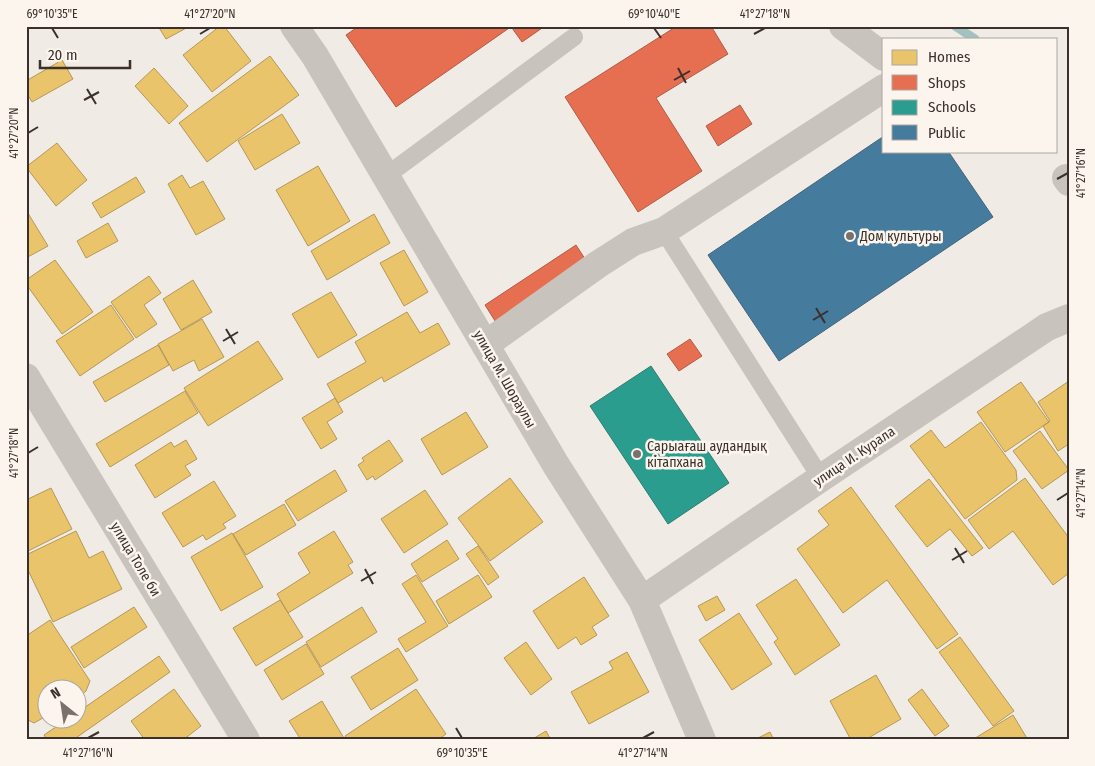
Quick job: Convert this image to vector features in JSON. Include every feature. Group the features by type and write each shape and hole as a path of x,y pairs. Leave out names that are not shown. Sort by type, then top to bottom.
{"street":[{"name":"улица М. Шораулы","path":"294,26 315,56 556,465 642,600 702,740"},
{"path":"843,26 882,55"},
{"path":"485,345 597,265 633,242 664,230 882,89"},
{"name":"улица И. Курала","path":"642,600 1047,327 1069,318"},
{"name":"улица Толе би","path":"26,377 246,740"}],"lane":[{"path":"386,176 574,37"},
{"path":"664,230 821,478"}],"building: Homes":[{"path":"158,26 190,26 166,39"},
{"path":"220,26 224,26 251,61 212,92 183,55"},
{"path":"270,56 299,95 207,162 179,123"},
{"path":"62,60 73,79 32,102 26,92 26,81"},
{"path":"154,68 188,106 169,124 135,86"},
{"path":"282,114 300,143 255,170 238,141"},
{"path":"57,143 87,180 56,206 26,167"},
{"path":"318,166 350,221 308,246 276,190"},
{"path":"182,175 190,188 203,181 225,219 196,235 168,184"},
{"path":"136,177 145,192 101,218 92,203"},
{"path":"26,210 48,246 26,258"},
{"path":"374,214 390,243 327,280 311,251"},
{"path":"108,223 118,241 86,258 77,241"},
{"path":"404,250 428,292 404,306 380,263"},
{"path":"55,260 93,312 62,334 26,284 26,280"},
{"path":"149,276 161,293 144,305 157,324 136,338 111,302"},
{"path":"193,280 212,312 181,330 163,299"},
{"path":"331,292 357,335 318,358 292,314"},
{"path":"111,305 134,339 80,376 56,341"},
{"path":"407,312 420,333 438,323 450,344 384,382 382,377 338,403 327,384 366,362 355,342"},
{"path":"202,319 224,357 199,371 194,360 173,371 158,344"},
{"path":"258,341 283,379 208,426 184,388"},
{"path":"158,345 169,365 105,402 93,382"},
{"path":"1069,381 1069,444 1058,451 1043,426 1050,421 1038,402"},
{"path":"1021,382 1049,422 1005,452 977,412"},
{"path":"185,391 198,413 110,467 96,444"},
{"path":"335,398 343,412 327,422 337,439 321,449 302,418"},
{"path":"466,412 488,447 442,475 421,439"},
{"path":"981,422 1016,470 1017,480 965,519 910,446 931,430 945,448"},
{"path":"1040,431 1069,470 1042,489 1013,451"},
{"path":"186,440 197,459 185,466 191,475 155,498 135,465 171,442 174,447"},
{"path":"389,440 403,461 375,480 373,476 367,480 358,465 364,461 362,458"},
{"path":"335,470 347,491 298,521 285,501"},
{"path":"510,478 543,522 490,561 458,518"},
{"path":"1025,478 1069,538 1069,573 1053,585 1013,531 989,549 968,520"},
{"path":"929,479 983,548 972,556 950,529 927,547 895,506"},
{"path":"214,481 236,516 223,524 226,528 206,540 203,535 183,547 162,513"},
{"path":"851,487 958,634 937,649 887,580 843,613 797,549 829,525 818,511"},
{"path":"51,488 72,529 26,552 26,500"},
{"path":"425,490 448,524 404,553 381,519"},
{"path":"284,504 296,525 246,555 233,534"},
{"path":"76,531 89,558 103,551 122,589 53,622 26,566 26,555"},
{"path":"334,531 353,562 348,565 353,573 288,613 277,594 310,573 298,553"},
{"path":"232,533 263,587 221,611 191,557"},
{"path":"447,540 459,559 422,582 411,564"},
{"path":"478,546 499,577 488,585 466,554"},
{"path":"416,575 448,626 406,652 398,639 426,622 402,584"},
{"path":"478,575 492,597 449,624 436,601"},
{"path":"584,577 609,616 592,627 597,635 581,645 576,637 558,649 533,611"},
{"path":"796,579 840,645 795,675 774,642 778,639 756,605"},
{"path":"717,596 725,610 706,621 698,606"},
{"path":"280,600 303,637 256,666 233,628"},
{"path":"134,607 147,627 84,668 71,647"},
{"path":"362,607 377,632 321,667 306,642"},
{"path":"739,613 772,664 732,690 699,640"},
{"path":"50,620 90,681 88,686 88,678 38,678 38,721 34,723 26,719 26,636"},
{"path":"960,637 1014,711 993,726 939,652"},
{"path":"526,642 552,679 531,695 504,658"},
{"path":"306,644 324,674 282,700 264,670"},
{"path":"398,648 418,680 371,710 351,677"},
{"path":"627,652 649,692 589,724 571,692 613,669 609,662"},
{"path":"159,656 170,672 73,740 47,740 44,735 54,728 88,728 88,705"},
{"path":"876,675 901,719 865,740 851,740 830,701"},
{"path":"174,689 201,726 183,740 145,740 131,721"},
{"path":"416,689 446,734 438,740 347,740 345,736"},
{"path":"922,689 949,726 935,736 908,700"},
{"path":"322,701 345,740 301,740 289,721"},
{"path":"1013,715 1028,740 972,740"},
{"path":"546,731 551,740 531,740"},
{"path":"770,732 774,740 754,740"}],"building: Shops":[{"path":"359,26 512,26 396,107 346,35"},
{"path":"514,26 545,26 522,42 512,28"},
{"path":"677,26 711,26 728,54 656,98 702,171 638,212 565,97"},
{"path":"740,105 752,124 718,146 706,126"},
{"path":"576,245 589,265 497,324 485,305"},
{"path":"690,339 702,356 679,371 667,354"}],"building: Schools":[{"path":"651,366 729,483 668,524 590,406"}],"building: Public":[{"name":"Дом культуры","path":"882,137 882,152 949,152 993,217 779,361 708,255"}],"waterway":[{"path":"955,26 973,38"}],"place":[{"name":"Дом культуры","path":"850,236"},
{"name":"Сарыағаш аудандық кітапхана","path":"637,454"}]}
